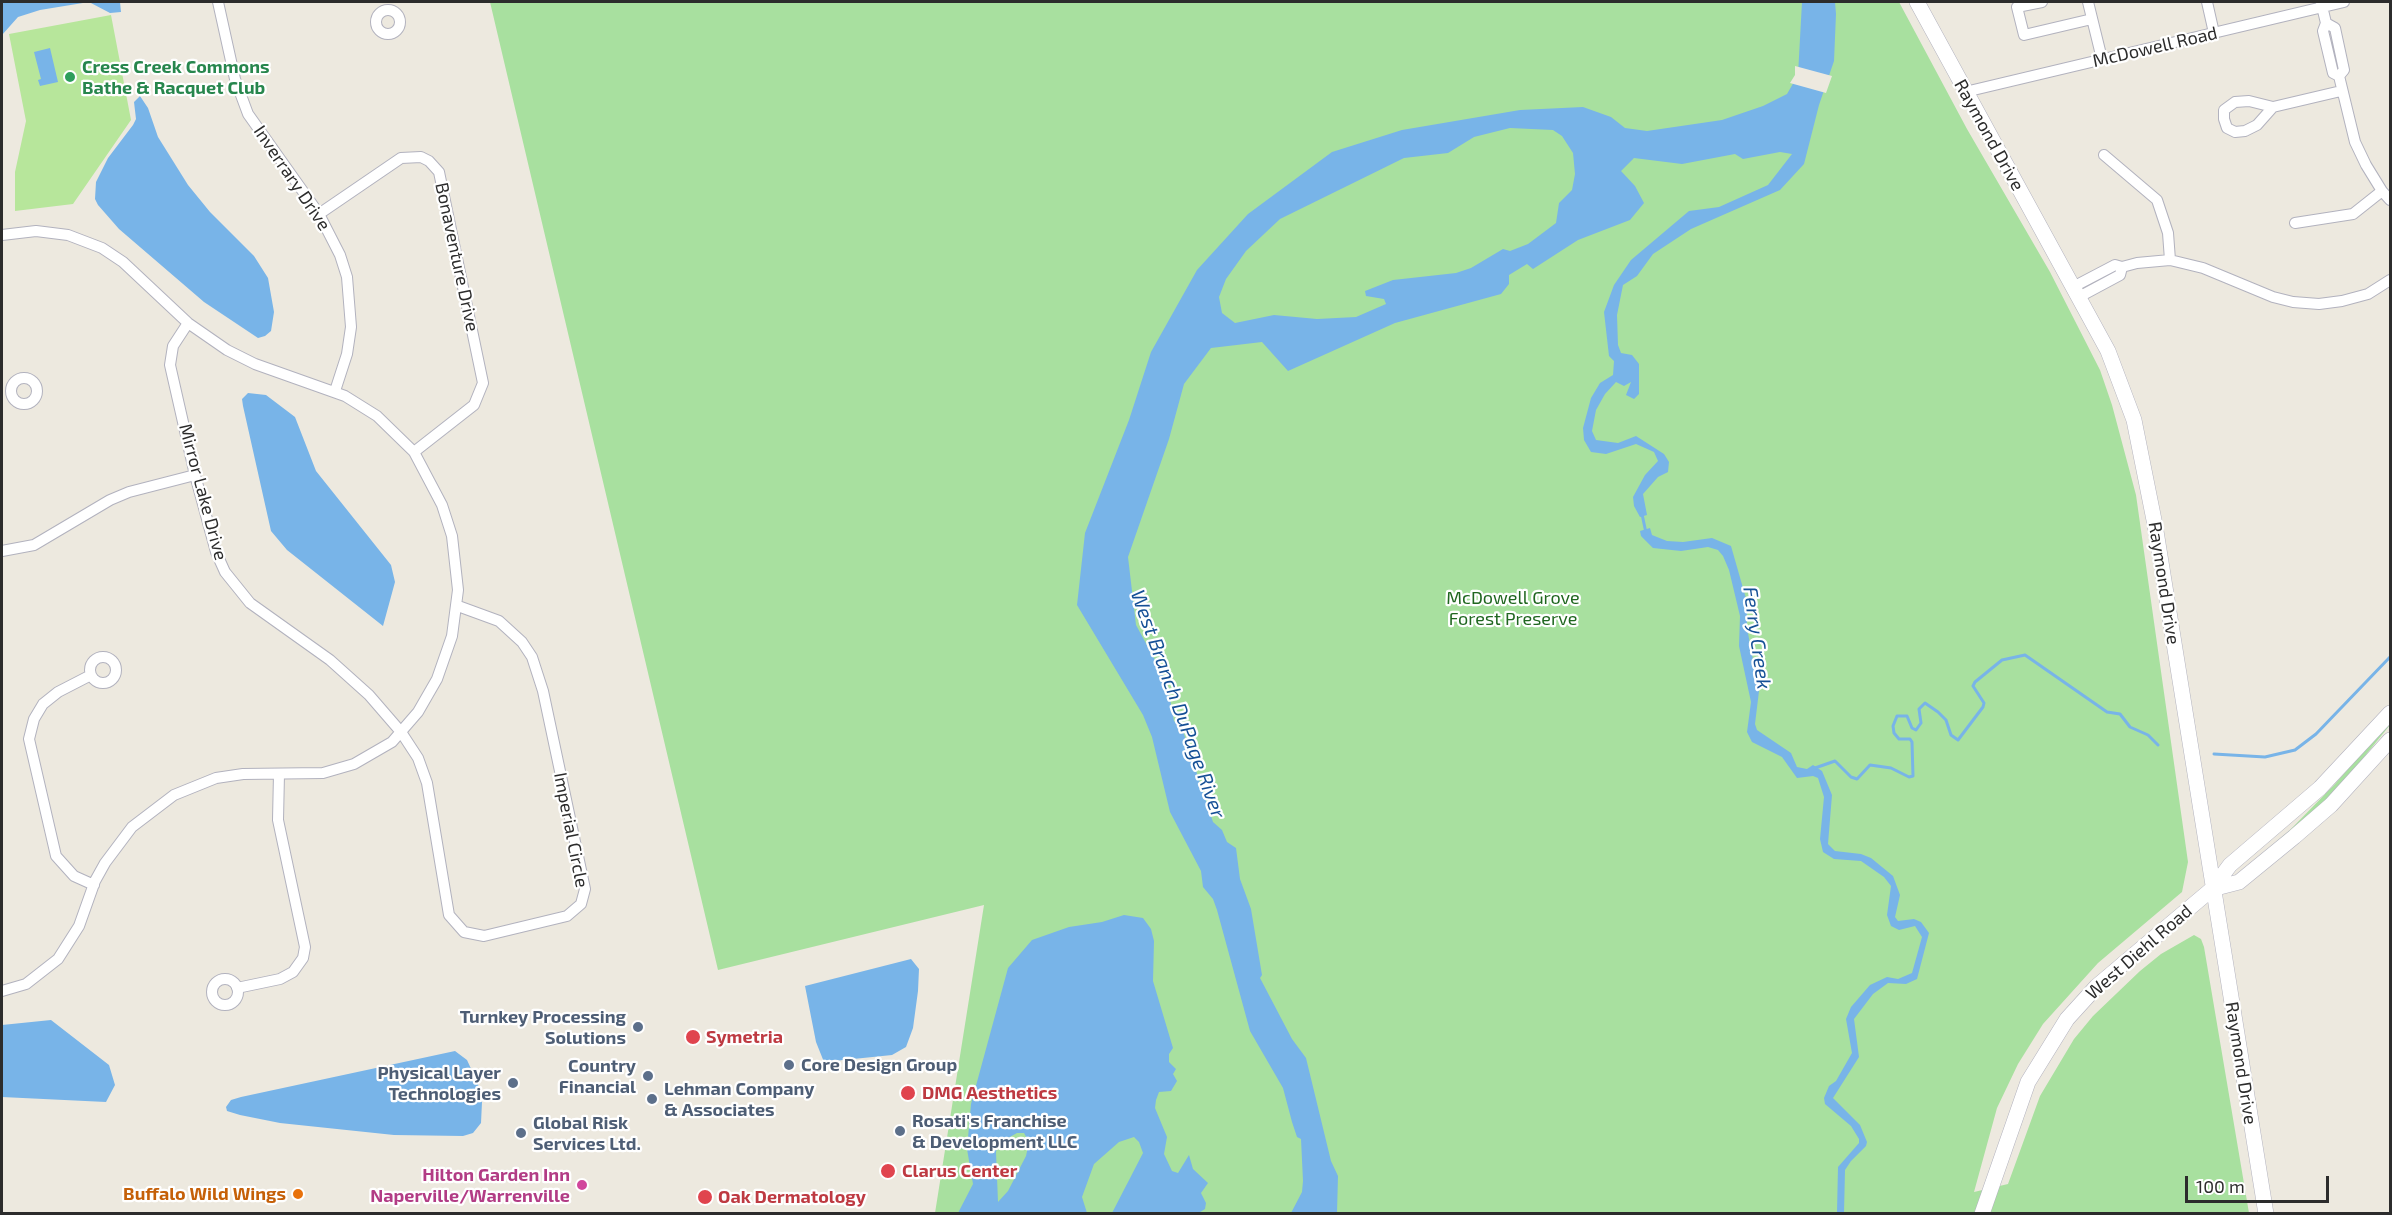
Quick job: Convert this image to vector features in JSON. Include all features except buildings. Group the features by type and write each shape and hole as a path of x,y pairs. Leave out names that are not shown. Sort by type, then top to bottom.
{"street":[{"name":"Inverrary Drive","path":"218,2 235,79 248,114 319,214 340,255 350,296 349,341 335,392"},
{"name":"Raymond Drive","path":"1917,2 2076,292 2122,384 2140,442 2266,1214"},
{"path":"2042,2 2017,7 2024,35 2092,19"},
{"path":"2088,2 2102,59"},
{"path":"2207,2 2214,33"},
{"name":"McDowell Road","path":"1965,92 2214,33 2322,4 2344,2"},
{"path":"2322,4 2326,22 2323,31 2333,73 2339,76 2355,142 2382,191 2391,200"},
{"path":"2273,107 2342,91"},
{"path":"2104,155 2157,200 2168,233 2170,260"},
{"name":"Bonaventure Drive","path":"319,214 401,158 421,157 429,161 439,172 483,383 474,405 414,452"},
{"path":"2295,223 2353,213 2382,191"},
{"path":"2,235 36,231 68,235 102,248 123,262 188,323 227,350 255,364 335,392 377,416 414,452 442,504 452,536 457,564 458,606 452,636 437,679 418,712 385,747 354,764 323,773 243,774 216,778 174,795 132,827 105,863 79,926 58,958 26,984 5,990"},
{"path":"2076,292 2120,275 2122,267 2170,260 2203,268 2273,297 2293,302 2319,304 2342,302 2367,294 2391,280"},
{"name":"Mirror Lake Drive","path":"188,323 173,346 170,365 195,475 216,552 236,588 264,614 308,643 351,678 401,732"},
{"path":"2,551 34,545 93,509 129,492 195,475"},
{"name":"Imperial Circle","path":"401,732 424,772 443,888 449,915 455,924 469,934 484,936 559,919 578,908 584,894 583,874 537,670 522,642 512,631 488,616 458,606"},
{"path":"91,675 58,692 43,704 34,719 29,739 56,856 69,872 94,885"},
{"name":"West Diehl Road","path":"1982,1214 2019,1102 2055,1036 2097,986 2212,890 2230,865 2313,794 2391,713"},
{"name":"West Diehl Road","path":"2212,890 2239,882 2285,845 2331,805 2391,741"},
{"path":"237,988 280,979 293,972 303,958 304,947 278,820 279,774"}],"green space":[{"name":"McDowell Grove Forest Preserve","path":"490,2 1899,2 1967,129 2050,272 2100,370 2112,405 2136,495 2188,862 2182,892 2098,963 2043,1024 2018,1064 1997,1108 1974,1192 2008,1184 2040,1096 2074,1039 2093,1016 2161,954 2194,935 2201,939 2204,947 2249,1213 935,1213 984,905 718,970"},
{"name":"Cress Creek Commons Bathe & Racquet Club","path":"111,15 131,120 73,204 15,211 15,172 26,121 9,34"},
{"path":"2390,721 2390,725 2338,789 2306,819 2242,871 2290,830 2335,784"}],"water":[{"path":"2,2 89,2 40,10 18,17 2,35"},
{"path":"89,2 120,2 121,12 110,13"},
{"path":"1802,2 1835,2 1834,61 1819,105 1804,164 1780,190 1691,229 1653,254 1637,276 1623,285 1617,315 1618,345 1621,353 1632,355 1639,364 1639,394 1634,399 1626,395 1631,382 1624,386 1616,382 1605,394 1596,410 1592,431 1596,440 1618,443 1636,436 1664,454 1669,462 1668,472 1658,477 1643,494 1647,515 1640,517 1634,506 1633,497 1645,475 1658,461 1654,452 1636,444 1606,454 1591,452 1584,440 1583,428 1591,398 1600,383 1613,375 1614,361 1609,356 1604,312 1614,285 1631,260 1689,211 1719,207 1768,185 1792,154 1780,152 1743,159 1735,154 1682,164 1634,158 1621,171 1635,186 1644,203 1630,220 1578,240 1533,269 1527,264 1509,275 1509,284 1501,294 1395,323 1288,371 1262,342 1211,348 1184,384 1169,439 1128,557 1136,625 1167,682 1174,721 1182,728 1213,822 1222,830 1227,842 1236,848 1240,879 1251,909 1262,975 1260,978 1292,1039 1306,1058 1331,1161 1338,1176 1337,1213 1291,1213 1302,1192 1301,1139 1297,1137 1283,1088 1250,1031 1217,910 1213,899 1203,887 1201,871 1170,812 1152,737 1143,715 1077,605 1085,533 1129,420 1151,352 1197,270 1248,214 1332,152 1402,130 1520,110 1583,107 1611,117 1625,128 1647,131 1722,120 1763,106 1787,94 1798,75","holes":["1510,128 1553,130 1562,136 1573,153 1575,174 1572,190 1559,203 1556,223 1528,244 1510,251 1503,249 1471,268 1456,273 1393,280 1365,291 1366,296 1384,299 1386,304 1356,317 1317,319 1274,315 1235,323 1222,313 1219,297 1226,279 1246,251 1280,219 1404,158 1448,153 1474,137"]},
{"path":"50,48 58,82 40,86 38,80 41,79 34,52"},
{"path":"140,96 148,108 158,137 188,185 210,212 254,256 268,278 274,312 271,331 265,336 258,338 204,302 119,229 98,205 95,199 96,182 108,158 133,125 136,119 134,102"},
{"path":"248,393 266,395 295,417 316,471 391,565 395,582 383,626 287,550 271,531 243,406 242,399"},
{"path":"1650,528 1652,535 1667,541 1683,542 1712,538 1731,546 1747,602 1747,628 1759,691 1755,724 1757,730 1791,753 1797,767 1807,769 1813,765 1822,771 1832,795 1828,844 1835,851 1861,854 1871,858 1893,876 1900,895 1895,917 1898,921 1914,919 1921,922 1929,933 1917,979 1906,984 1888,983 1873,994 1854,1019 1859,1057 1833,1098 1860,1125 1867,1142 1845,1170 1844,1213 1837,1212 1838,1167 1859,1143 1859,1139 1851,1126 1825,1104 1824,1098 1829,1086 1836,1081 1852,1053 1846,1019 1851,1007 1870,985 1887,977 1898,979 1912,973 1922,937 1915,926 1899,930 1891,926 1887,915 1891,886 1884,877 1861,861 1834,859 1823,852 1820,839 1824,797 1818,778 1813,776 1797,778 1782,757 1752,742 1747,732 1751,702 1739,646 1740,616 1729,570 1723,556 1718,550 1708,547 1681,551 1653,548 1641,536 1640,531"},
{"path":"1124,915 1143,918 1151,929 1154,941 1153,981 1173,1048 1169,1054 1169,1062 1176,1069 1173,1074 1177,1081 1171,1091 1159,1092 1155,1108 1167,1137 1164,1154 1172,1171 1178,1173 1189,1155 1193,1169 1208,1183 1201,1193 1206,1203 1205,1209 1197,1214 1112,1213 1143,1153 1139,1142 1134,1137 1119,1142 1094,1164 1082,1197 1087,1213 958,1213 973,1184 967,1149 971,1104 1008,968 1032,940 1069,927 1102,922","holes":["1017,1133 1024,1133 1029,1142 1026,1156 1008,1191 998,1202 996,1152 999,1143"]},
{"path":"911,959 919,969 918,991 913,1028 906,1047 892,1055 824,1062 816,1042 805,986"},
{"path":"51,1020 109,1065 115,1085 106,1102 2,1097 2,1025"},
{"path":"455,1051 467,1060 478,1084 482,1102 481,1123 473,1133 463,1136 394,1135 280,1123 227,1111 226,1107 231,1100 241,1097"}],"pier":[{"path":"1795,66 1832,76 1826,93 1790,83 1795,75"}],"waterway":[{"name":"Ferry Creek","path":"1642,514 1646,533"},
{"path":"1815,768 1835,761 1851,777 1857,779 1870,765 1891,768 1909,777 1913,776 1912,742 1910,739 1899,739 1894,733 1893,726 1897,716 1907,716 1912,728 1916,730 1921,723 1919,709 1925,703 1946,720 1951,735 1958,740 1983,707 1984,703 1973,686 1975,682 2002,660 2025,655 2107,712 2120,714 2130,727 2148,735 2158,745"},
{"path":"2214,754 2265,757 2295,750 2316,734 2390,657"}],"place":[{"name":"Cress Creek Commons Bathe & Racquet Club","path":"70,77"},
{"name":"Turnkey Processing Solutions","path":"638,1027"},
{"name":"Symetria","path":"693,1037"},
{"name":"Core Design Group","path":"789,1065"},
{"name":"Country Financial","path":"648,1076"},
{"name":"Physical Layer Technologies","path":"513,1083"},
{"name":"DMG Aesthetics","path":"908,1093"},
{"name":"Lehman Company & Associates","path":"652,1099"},
{"name":"Rosati's Franchise & Development LLC","path":"900,1131"},
{"name":"Global Risk Services Ltd.","path":"521,1133"},
{"name":"Clarus Center","path":"888,1171"},
{"name":"Hilton Garden Inn Naperville/Warrenville","path":"582,1185"},
{"name":"Buffalo Wild Wings","path":"298,1194"},
{"name":"Oak Dermatology","path":"705,1197"}],"water label":[{"name":"West Branch DuPage River","path":"1178,704"}]}
